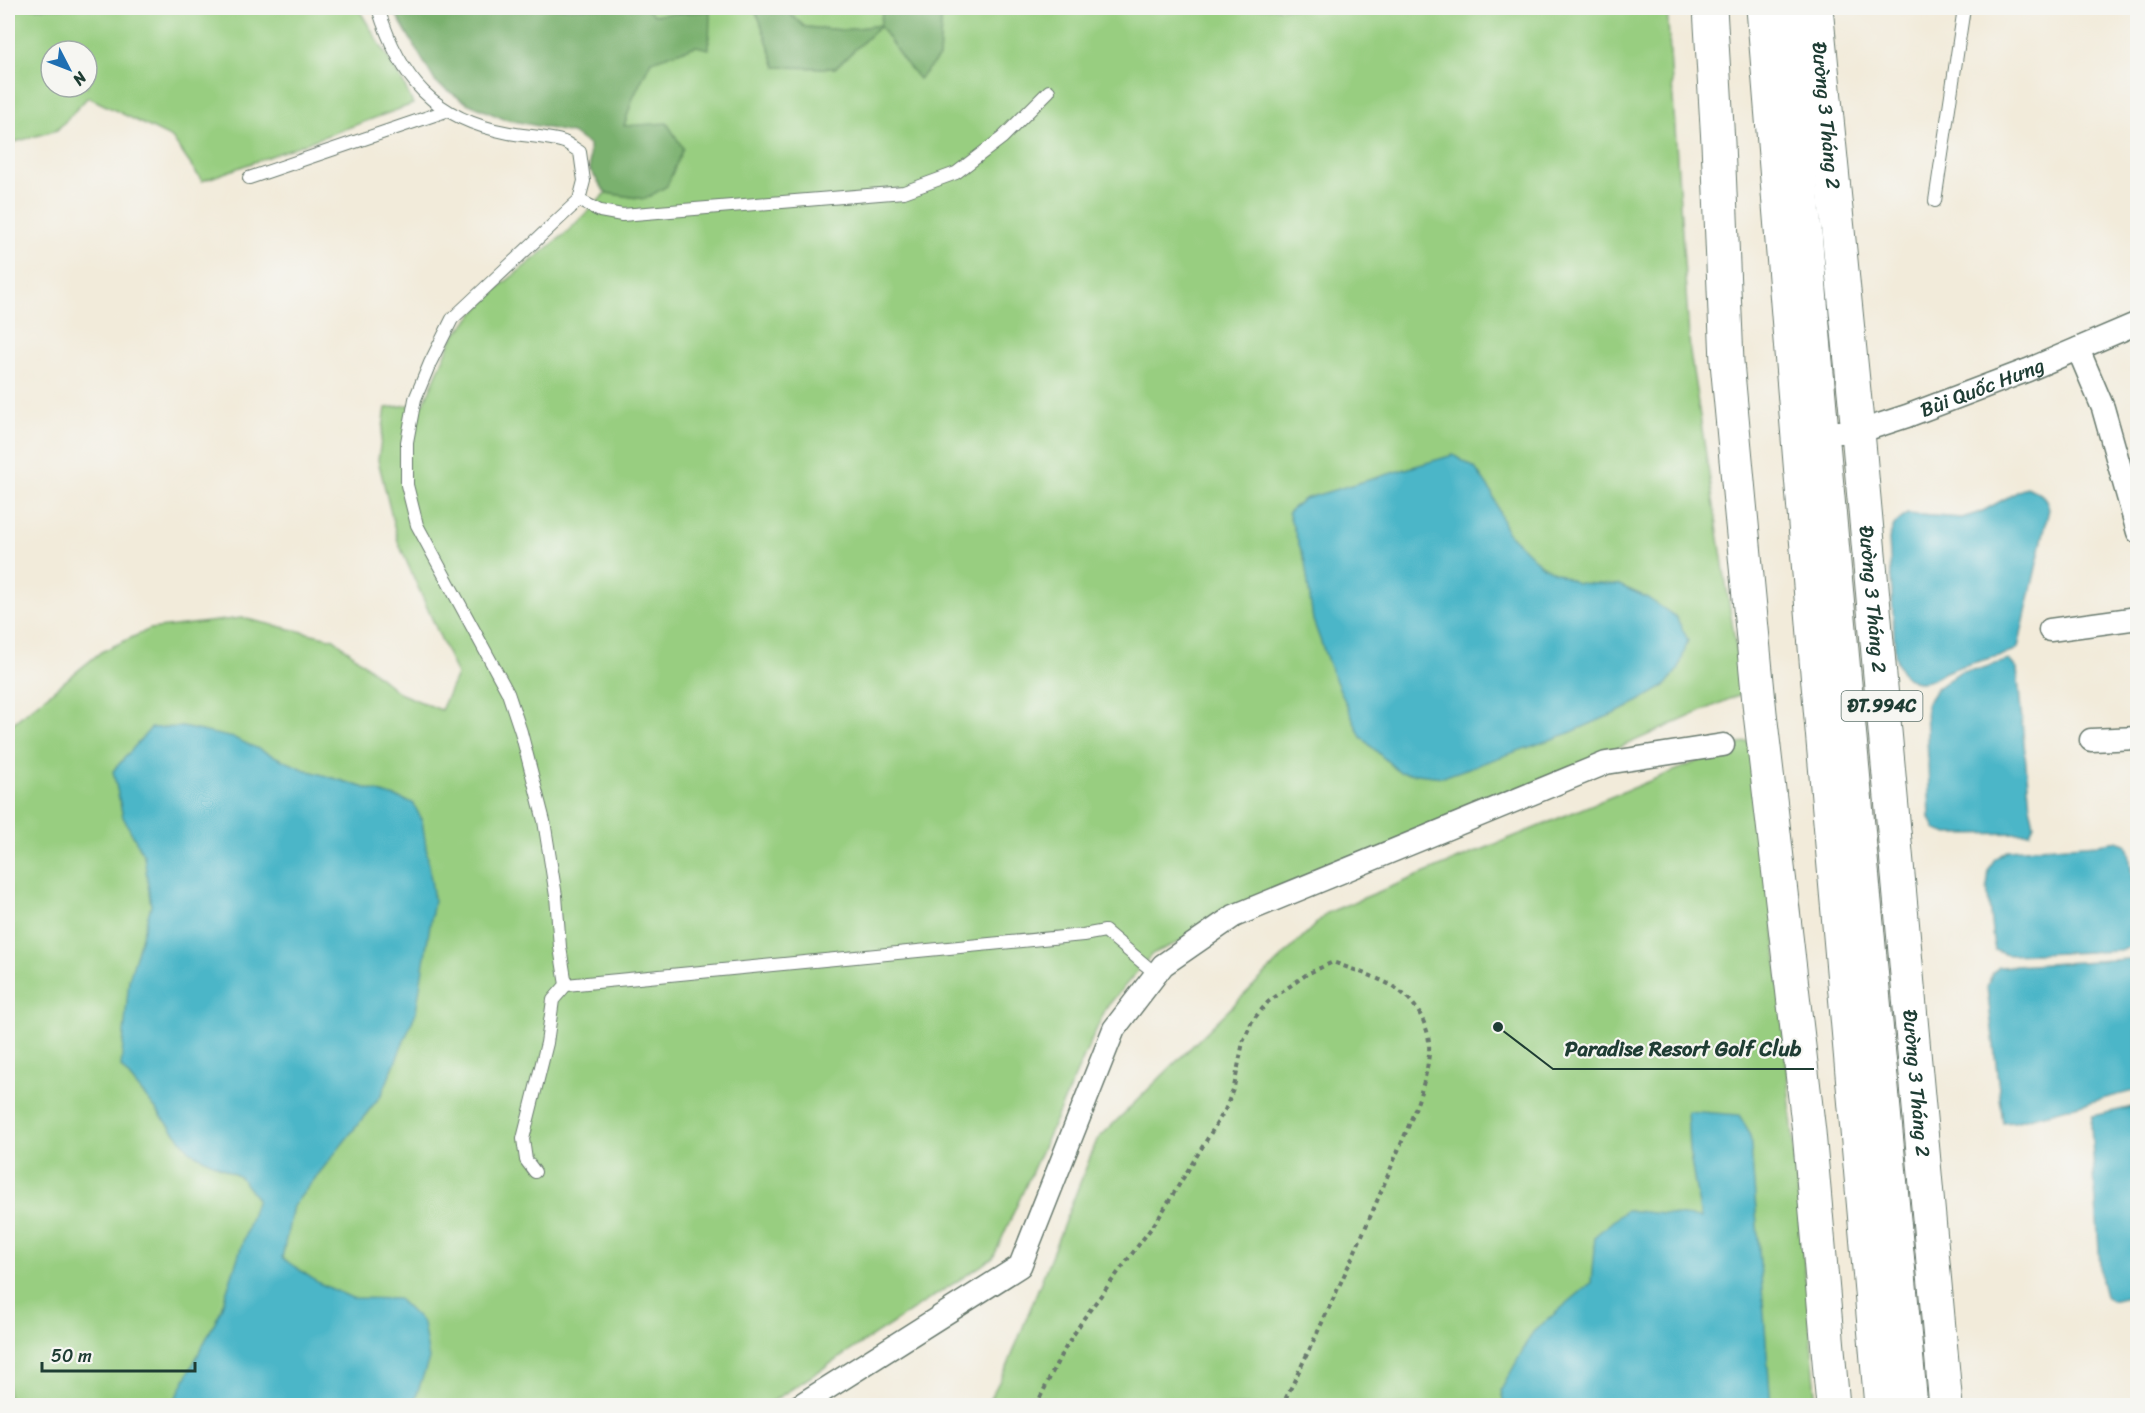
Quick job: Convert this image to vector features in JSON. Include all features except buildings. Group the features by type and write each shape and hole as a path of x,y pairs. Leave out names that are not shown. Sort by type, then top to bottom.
{"main road":[{"path":"1710,8 1727,362 1737,480 1761,724 1809,1132 1833,1406"},
{"name":"ĐT.994C","path":"1763,8 1817,672 1881,1406"},
{"name":"Đường 3 Tháng 2","path":"1786,8 1822,432 1911,1406"},
{"name":"Đường 3 Tháng 2","path":"1816,8 1858,432 1946,1406"}],"street":[{"name":"Bùi Quốc Hưng","path":"1822,432 1858,432 1964,395 2138,323"},
{"path":"2078,349 2103,408 2138,532"},
{"path":"2050,630 2138,618"},
{"path":"2091,740 2138,738"},
{"path":"799,1406 1020,1266 1114,1029 1163,965 1234,916 1606,764 1723,745"}],"lane":[{"path":"378,8 387,38 403,69 436,104 455,117 489,129 564,142 580,152 584,181 579,200 453,319 430,363 415,399 407,442 407,485 417,525 508,693 521,732 549,849 566,985"},
{"path":"1935,201 1964,8"},
{"path":"579,200 600,211 622,215 904,192 956,173 1002,138 1048,91"},
{"path":"249,178 446,111"},
{"path":"535,1172 526,1160 523,1139 547,1043 553,1000 566,985 1105,931 1156,974"}],"path":[{"path":"1036,1406 1061,1355 1084,1318 1164,1211 1225,1110 1234,1087 1244,1042 1252,1022 1268,1002 1286,988 1307,974 1333,962 1368,973 1386,982 1410,1000 1428,1033 1429,1056 1424,1082 1414,1110 1359,1245 1282,1406"}],"green space":[{"path":"8,8 358,8 404,84 413,104 202,181 172,138 92,99 99,99 99,39 39,39 39,99 86,99 57,130 8,144"},
{"path":"416,8 645,8 654,15 710,11 709,49 696,46 651,61 633,98 624,126 667,123 683,148 667,186 645,199 606,193 590,170 589,145 572,133 504,119 467,103 436,83 397,16"},
{"path":"645,8 753,8 759,18 776,67 835,68 880,26 843,30 805,27 783,8 883,8 881,25 939,57 942,8 1667,8 1690,352 1743,693 1152,954 1106,1008 993,1258 767,1405 8,1406 8,724 13,723 101,652 150,629 242,618 334,639 399,693 441,710 457,675 398,542 378,460 386,408 424,403 453,337 494,291 566,233 606,193 645,199 624,126 633,98 651,61 696,46 710,11 654,16"},
{"path":"753,8 783,8 805,27 843,30 880,25 883,8 942,8 939,57 919,79 880,26 835,68 776,67 759,18"},
{"path":"1757,737 1817,1405 986,1406 1008,1365 1097,1140 1327,913"}],"water":[{"path":"1453,455 1475,468 1491,491 1507,532 1542,566 1577,583 1619,585 1646,597 1676,617 1688,640 1679,668 1665,686 1627,708 1567,734 1443,777 1399,772 1361,737 1331,670 1313,620 1305,562 1288,512 1304,499"},
{"path":"2026,487 2044,497 2049,509 2018,648 2013,652 1948,671 1927,681 1913,681 1899,668 1895,654 1889,538 1894,525 1907,514 1962,518 1981,512"},
{"path":"2009,660 2017,669 2030,806 2034,825 2030,833 1948,834 1936,830 1930,818 1926,705 1937,688 1961,671 1979,669"},
{"path":"182,727 234,738 303,769 413,803 422,820 434,900 416,1012 382,1094 293,1206 282,1258 319,1283 352,1298 398,1299 423,1323 429,1359 413,1405 172,1405 220,1312 257,1199 240,1177 191,1152 121,1067 129,979 151,906 144,856 123,817 113,771 151,728"},
{"path":"2117,841 2126,844 2129,852 2137,916 2136,944 2121,951 2007,955 1995,950 1987,887 1989,870 1994,860 2008,850"},
{"path":"2128,959 2137,961 2137,1090 2003,1123 1987,987 1992,974 1999,967"},
{"path":"2137,1106 2137,1295 2111,1301 2105,1296 2101,1281 2092,1116"},
{"path":"1687,1111 1739,1115 1750,1133 1771,1405 1504,1405 1501,1390 1533,1332 1591,1283 1595,1236 1626,1210 1701,1218 1689,1150"}],"place":[{"name":"Paradise Resort Golf Club","path":"1498,1027"}]}
